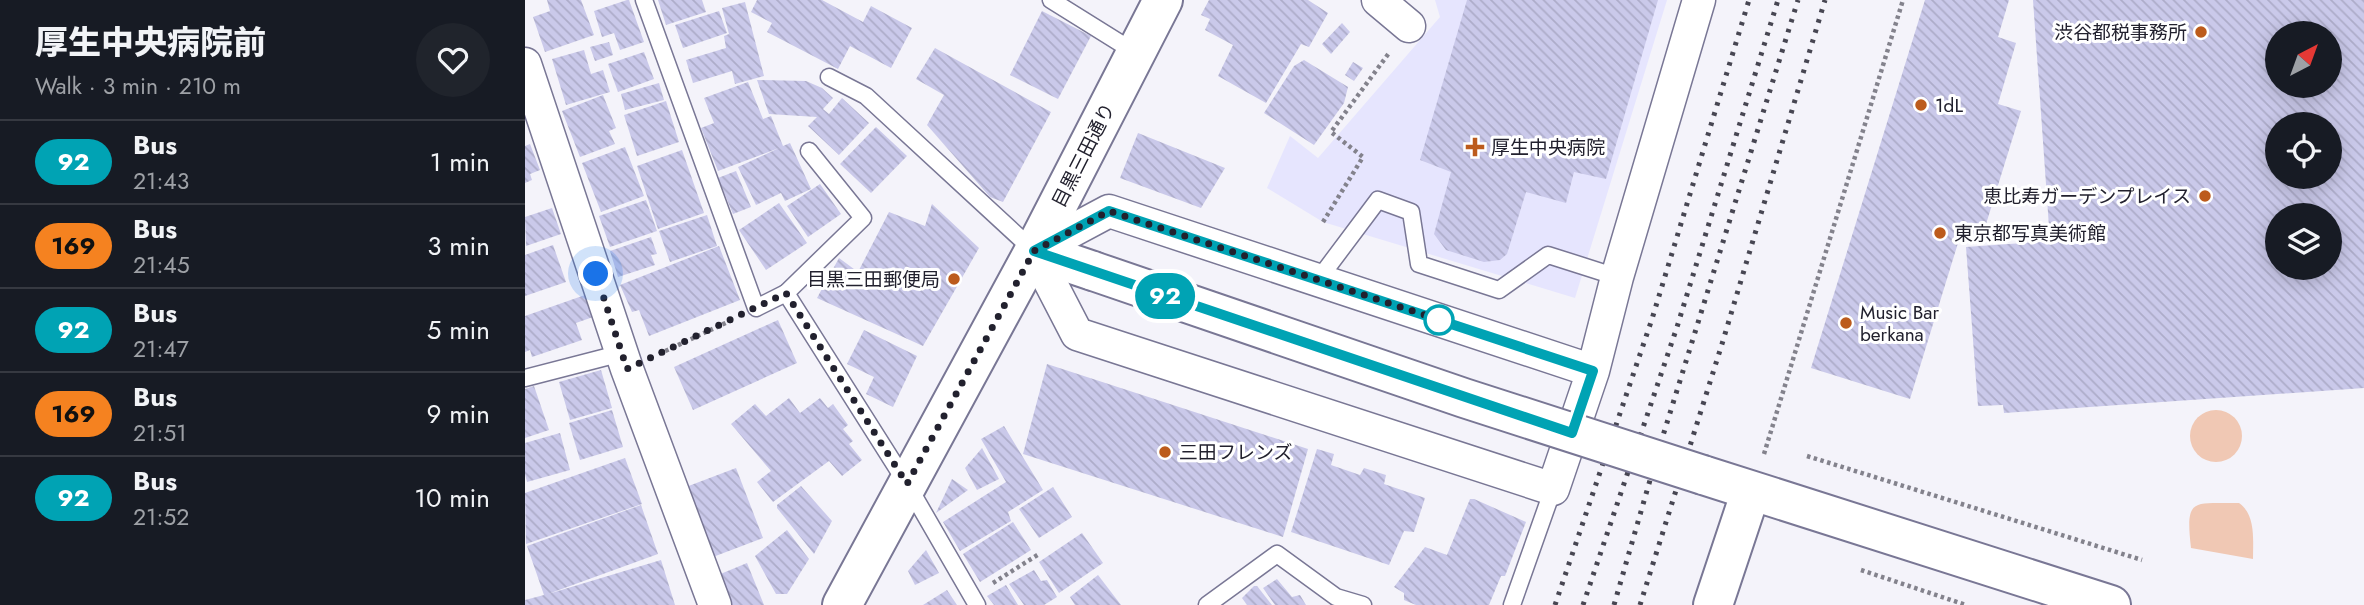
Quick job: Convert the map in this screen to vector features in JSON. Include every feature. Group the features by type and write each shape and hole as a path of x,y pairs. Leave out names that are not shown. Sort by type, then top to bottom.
{"street":[{"name":"目黒三田通り","path":"842,605 1034,251 1163,0"},
{"path":"1378,0 1409,26"},
{"path":"1034,251 1077,334 1553,489 1593,371 1617,277 1699,0"},
{"path":"525,64 625,361 715,605"},
{"path":"1034,251 1109,211 1593,371"},
{"path":"1034,251 1464,398 2111,605"},
{"path":"1713,605 1751,491"}],"lane":[{"path":"644,0 757,308 786,293 863,218 809,151"},
{"path":"1051,0 1136,53"},
{"path":"829,77 866,96 1034,251"},
{"path":"1318,280 1378,200 1411,212 1419,264 1500,290 1548,255 1617,277"},
{"path":"786,293 907,484 975,601"},
{"path":"525,378 625,361"},
{"path":"1511,605 1553,489"},
{"path":"1207,605 1277,554 1336,597 1363,605"}],"path":[{"path":"1751,491 1765,453 1903,0"},
{"path":"1323,222 1363,157 1331,132 1409,26"},
{"path":"625,361 757,308"},
{"path":"1807,456 2142,560"},
{"path":"975,601 1039,554"},
{"path":"1860,569 1966,605"}],"shaded area":[{"name":"厚生中央病院","path":"1435,0 1667,0 1575,298 1323,222 1267,188 1290,136 1318,158 1440,17"},
{"path":"2216,410 2235,417 2242,436 2235,455 2216,462 2197,455 2190,436 2197,417"},
{"path":"2239,503 2251,521 2253,559 2191,548 2190,519 2195,506"}],"building":[{"path":"547,0 581,0 594,35 545,52 533,17 550,11"},
{"path":"627,0 644,42 620,50 614,33 602,37 594,11"},
{"path":"658,0 702,0 706,12 666,25"},
{"path":"757,0 822,0 863,22 871,6 912,28 891,68 850,46 838,69 767,32 772,23 751,12"},
{"path":"1209,0 1308,0 1328,13 1309,47 1301,44 1266,103 1218,76 1233,45 1205,30 1210,19 1201,15"},
{"path":"1467,0 1658,0 1606,179 1574,172 1566,203 1526,192 1507,254 1500,260 1484,262 1446,250 1434,234 1451,172 1420,160"},
{"path":"1925,0 2009,0 1998,37 2016,43 1998,104 2021,111 1982,237 1962,230 1910,399 1811,368"},
{"name":"恵比寿ガーデンプレイス","path":"2033,0 2364,0 2364,388 2004,413 2003,405 1978,406 1966,247 2050,241"},
{"path":"745,2 764,76 735,84 732,71 693,83 686,60 726,48 724,36 729,34 722,8"},
{"path":"719,11 727,33 683,48 675,25"},
{"path":"1042,11 1091,36 1058,99 1010,75"},
{"path":"1342,23 1350,32 1331,54 1322,44"},
{"path":"609,42 613,55 595,61 590,47"},
{"path":"935,48 1051,112 1003,202 990,197 927,125 944,95 916,79"},
{"path":"584,50 591,74 603,70 610,92 566,105 552,59"},
{"path":"644,52 654,79 618,92 608,64"},
{"path":"1304,60 1348,87 1344,103 1314,145 1264,113 1294,66"},
{"path":"1353,62 1363,68 1354,81 1345,75"},
{"path":"757,80 806,81 822,88 833,98 823,109 829,114 842,98 869,123 839,155 808,126 817,117 769,114"},
{"path":"748,82 763,119 771,116 783,146 790,143 811,189 785,201 781,193 756,205 738,167 779,148 718,171 701,128 714,123 704,98"},
{"path":"659,83 664,100 625,110 621,94"},
{"path":"603,95 616,128 609,131 615,144 580,157 562,111"},
{"path":"666,101 679,142 637,156 624,115"},
{"path":"876,127 907,156 871,193 840,164"},
{"path":"1138,133 1225,168 1201,208 1120,178"},
{"path":"530,144 540,170 530,174 532,180 525,183 525,146"},
{"path":"625,147 644,196 601,212 582,163"},
{"path":"682,150 704,213 658,229 637,166"},
{"path":"736,171 751,207 733,214 718,178"},
{"path":"820,184 841,214 808,237 787,206"},
{"path":"646,200 657,231 610,247 599,216"},
{"path":"779,203 807,243 766,270 739,230"},
{"path":"932,204 979,248 923,346 817,298 839,258 858,272 889,212 925,226"},
{"path":"552,208 561,234 526,246 525,217"},
{"path":"707,215 717,246 670,262 659,231"},
{"path":"651,237 657,254 651,255 655,265 618,277 610,251"},
{"path":"553,245 566,282 525,296 525,255"},
{"path":"719,246 740,300 649,336 639,310 632,312 620,285"},
{"path":"585,295 593,317 576,323 582,340 532,357 530,350 525,352 525,316"},
{"path":"778,320 797,363 693,410 674,367"},
{"path":"864,330 917,356 893,407 866,394 874,377 847,364"},
{"name":"三田フレンズ","path":"1047,364 1308,449 1283,537 1023,454"},
{"path":"601,370 612,408 570,420 559,382"},
{"path":"534,386 549,430 525,438 525,389"},
{"path":"789,398 800,413 820,398 828,408 833,404 848,425 843,429 853,441 849,444 862,460 842,476 829,461 773,502 757,482 771,471 731,424 755,404 766,416"},
{"path":"612,410 623,447 580,460 569,423"},
{"path":"1004,426 1043,490 1008,512 1011,521 960,551 943,522 1006,482 981,439"},
{"path":"560,433 570,470 527,482 525,443"},
{"path":"982,448 999,479 977,490 965,468"},
{"path":"1317,449 1334,454 1331,465 1360,475 1364,468 1386,475 1384,484 1425,498 1414,532 1404,531 1389,565 1291,532"},
{"path":"625,458 642,504 526,544 525,493"},
{"path":"736,468 763,538 705,560 678,490"},
{"path":"952,479 968,490 936,513"},
{"path":"801,486 832,521 814,554 777,508 777,505"},
{"path":"1053,487 1072,517 1039,538 1019,509"},
{"path":"1470,499 1526,522 1505,576 1501,576 1489,605 1416,605 1404,600 1404,593 1394,587 1425,547 1447,555"},
{"path":"641,505 658,554 548,594 661,560 675,605 525,605 525,600 544,595 527,546"},
{"path":"1013,522 1031,550 980,582 963,554"},
{"path":"787,530 809,559 787,594 776,594 755,556"},
{"path":"1082,533 1103,563 1059,593 1039,562"},
{"path":"926,550 939,573 915,585 908,571"},
{"path":"747,563 764,605 717,605 706,580"},
{"path":"1034,570 1041,581 1047,580 1057,597 1044,605 1024,605 1009,584"},
{"path":"1098,575 1121,605 1075,605 1070,597"},
{"path":"1277,579 1292,597 1300,595 1306,605 1275,605 1263,588"},
{"path":"1006,585 1018,605 994,605 987,596"},
{"path":"1257,586 1272,605 1247,605 1242,598"},
{"path":"947,590 957,605 923,605"}],"railway":[{"path":"1555,605 1652,319 1749,0"},
{"path":"1583,605 1677,327 1778,0"},
{"path":"1614,605 1661,442 1798,0"},
{"path":"1640,605 1825,0"}],"bus line":[{"name":"92","path":"1109,211 1593,371 1572,433 1464,398 1034,251 1109,211"}],"place":[{"name":"渋谷都税事務所","path":"2201,32"},
{"name":"1dL","path":"1921,105"},
{"name":"厚生中央病院","path":"1475,147"},
{"name":"恵比寿ガーデンプレイス","path":"2205,196"},
{"name":"東京都写真美術館","path":"1940,233"},
{"name":"目黒三田郵便局","path":"954,279"},
{"name":"Music Bar berkana","path":"1846,323"},
{"name":"三田フレンズ","path":"1165,452"}],"route":[{"path":"596,274 627,369 786,293 907,484 1034,251 1109,211 1443,321 1439,320"}]}
